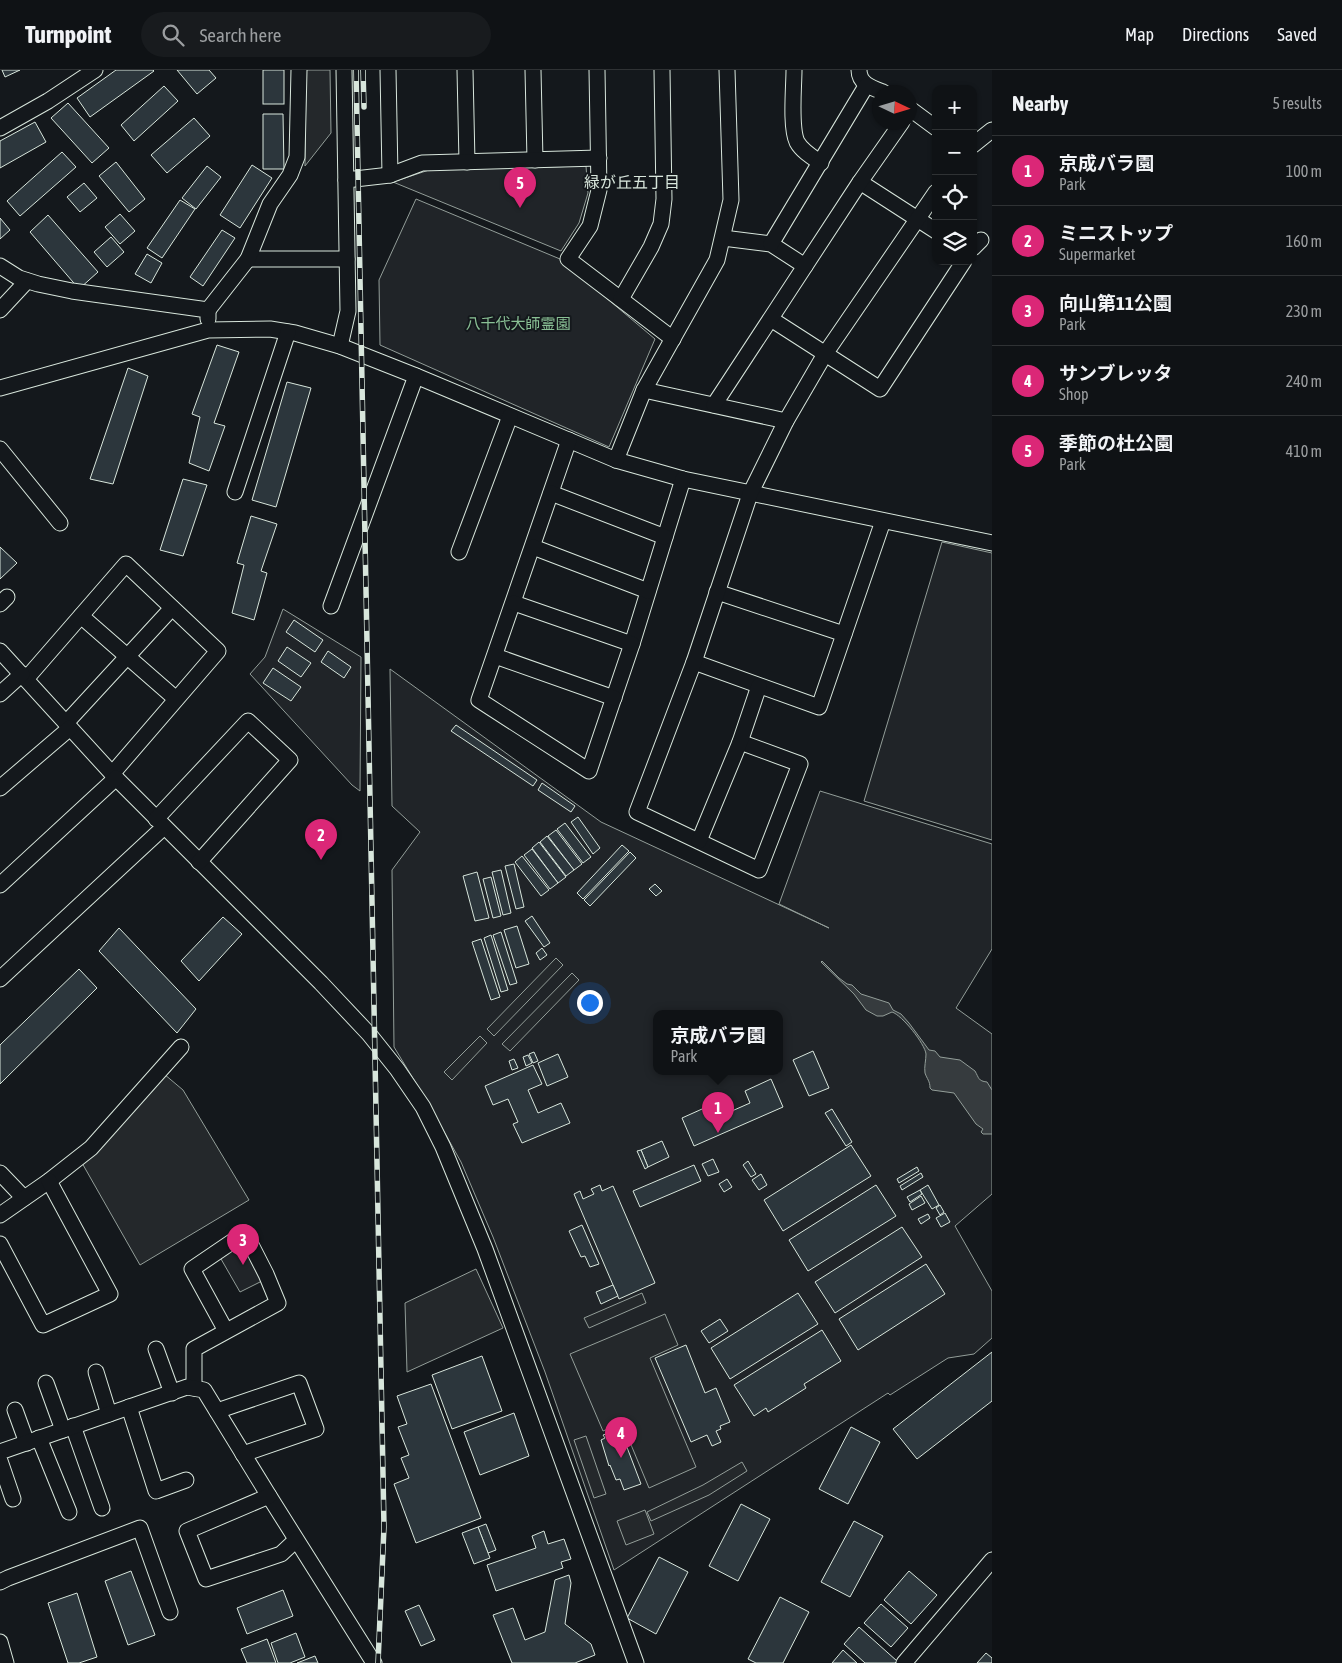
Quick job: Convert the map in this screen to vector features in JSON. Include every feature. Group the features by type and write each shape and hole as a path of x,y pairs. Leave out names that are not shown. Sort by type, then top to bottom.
{"street":[{"path":"0,128 48,101 95,70"},
{"path":"208,330 208,310 248,259 270,204 290,175 297,157 299,70"},
{"path":"340,346 348,311 344,70"},
{"path":"388,70 390,175"},
{"path":"465,70 467,162"},
{"path":"533,70 535,160"},
{"path":"597,70 599,190 590,226 568,259 673,339"},
{"path":"621,299 651,247 661,224 664,199 662,70"},
{"path":"616,460 644,390 716,260 723,238 731,200 727,70"},
{"path":"794,70 794,128 797,142 808,155 821,163"},
{"path":"859,70 859,75 866,86 872,88"},
{"path":"771,244 866,86"},
{"path":"917,115 932,125"},
{"path":"714,405 860,182 896,130"},
{"path":"977,142 992,130"},
{"path":"346,180 390,175 422,163 599,158"},
{"path":"860,182 932,229"},
{"path":"740,742 800,764 759,870 636,812 694,662 750,494 786,421 826,354 932,197"},
{"path":"723,238 771,244 805,266"},
{"path":"248,259 347,259"},
{"path":"771,319 880,389 961,265"},
{"path":"0,266 27,281 72,291 208,310"},
{"path":"0,310 27,281"},
{"path":"0,388 208,330 270,329 340,346 616,460 683,479 750,494 992,543"},
{"path":"235,492 288,332"},
{"path":"331,606 416,376"},
{"path":"644,390 786,421"},
{"path":"460,552 510,416"},
{"path":"569,440 479,700 589,771 632,644 683,479"},
{"path":"0,448 60,524"},
{"path":"551,493 665,538"},
{"path":"694,662 819,707 883,522"},
{"path":"533,547 648,591"},
{"path":"0,694 24,677 82,616 126,564 218,651 176,699 114,776 0,885"},
{"path":"717,592 844,634"},
{"path":"514,603 632,644"},
{"path":"0,788 68,726 172,608"},
{"path":"82,616 176,699"},
{"path":"0,651 114,776 321,983 369,1034 423,1106 484,1248 636,1663"},
{"path":"495,656 614,698"},
{"path":"699,842 740,742 759,686"},
{"path":"0,979 160,823 248,720 290,760 199,862"},
{"path":"0,1215 49,1181 91,1148 181,1047"},
{"path":"0,1173 24,1198"},
{"path":"0,1244 43,1325 110,1294 49,1181"},
{"path":"194,1388 194,1349 278,1303 266,1274 245,1233 192,1269 226,1331"},
{"path":"156,1350 172,1392"},
{"path":"96,1372 109,1414"},
{"path":"46,1383 68,1428 102,1508"},
{"path":"217,1411 299,1383 316,1429 243,1454"},
{"path":"0,1452 187,1387 204,1390 268,1496 374,1663"},
{"path":"128,1407 156,1490 186,1480"},
{"path":"15,1410 69,1512"},
{"path":"0,1461 13,1498"},
{"path":"268,1496 186,1531 206,1579 281,1554 296,1540"},
{"path":"0,1582 140,1528 170,1612"},
{"path":"904,1663 992,1560"},
{"path":"0,1642 6,1663"}],"green space":[{"path":"586,166 588,193 579,223 561,251 393,182 429,170"},
{"name":"八千代大師霊園","path":"416,199 560,259 655,339 609,447 380,345 379,280"},
{"path":"942,542 992,553 992,840 864,801"},
{"path":"283,609 361,657 360,791 352,785 250,674 265,657"},
{"path":"390,669 601,822 829,928 779,904 820,791 992,844 992,949 956,1008 992,1034 992,1194 955,1226 992,1291 992,1338 974,1354 948,1358 890,1395 888,1393 614,1570 545,1372 493,1237 461,1162 394,1047 392,870 420,832 392,806"},
{"path":"245,1233 268,1278 240,1292 217,1252"}],"shaded area":[{"path":"306,70 330,70 331,133 305,166"},
{"path":"556,958 563,965 494,1036 487,1029"},
{"path":"822,961 839,978 852,985 861,994 889,1003 893,1010 901,1014 909,1023 929,1050 935,1051 940,1057 960,1060 975,1071 980,1080 987,1082 992,1090 992,1134 983,1134 981,1132 983,1129 976,1124 954,1093 932,1090 930,1088 925,1073 925,1049 907,1024 892,1012 883,1016 877,1016 866,1010 854,994"},
{"path":"572,973 579,980 510,1051 502,1044"},
{"path":"480,1036 487,1043 452,1080 444,1072"},
{"path":"164,1074 183,1090 249,1200 140,1265 82,1163"},
{"path":"476,1269 503,1328 407,1372 405,1303"},
{"path":"642,1293 646,1303 589,1328 584,1318"},
{"path":"665,1314 678,1345 650,1358 696,1467 649,1488 622,1423 603,1431 570,1354"},
{"path":"586,1436 606,1494 594,1498 574,1440"},
{"path":"742,1462 747,1471 709,1495 651,1521 647,1512 703,1485"},
{"path":"645,1510 654,1534 626,1545 617,1521"}],"building":[{"path":"2,70 20,70 5,77"},
{"path":"116,70 154,71 90,117 77,98"},
{"path":"177,70 209,70 216,78 197,94"},
{"path":"263,70 284,70 284,104 263,104"},
{"path":"164,86 178,101 134,141 121,125"},
{"path":"68,103 109,148 92,163 51,118"},
{"path":"263,114 283,114 284,169 263,169"},
{"path":"194,118 210,136 167,173 151,155"},
{"path":"35,122 46,142 0,168 0,141"},
{"path":"62,152 76,167 20,216 7,201"},
{"path":"116,162 145,199 129,212 99,176"},
{"path":"252,165 272,178 240,228 220,215"},
{"path":"207,166 221,177 196,209 182,198"},
{"path":"84,183 97,198 80,212 67,197"},
{"path":"180,200 195,209 162,258 147,248"},
{"path":"120,214 135,231 120,244 105,227"},
{"path":"48,215 98,272 79,289 30,232"},
{"path":"0,218 10,230 0,239"},
{"path":"222,230 235,238 203,286 190,277"},
{"path":"111,237 124,252 107,267 94,252"},
{"path":"147,254 162,263 151,283 135,274"},
{"path":"217,345 239,352 214,423 225,426 209,471 189,463 200,417 192,414"},
{"path":"128,368 148,376 113,484 90,479"},
{"path":"287,382 311,388 276,507 252,500"},
{"path":"183,479 207,485 183,556 160,550"},
{"path":"251,516 277,524 261,571 267,573 254,620 232,613 244,565 237,563"},
{"path":"0,547 17,563 0,579"},
{"path":"294,620 323,640 315,652 286,632"},
{"path":"287,647 311,663 301,677 278,661"},
{"path":"328,651 351,667 344,678 321,662"},
{"path":"273,668 301,687 291,701 263,683"},
{"path":"456,725 537,780 533,786 451,731"},
{"path":"542,783 575,806 571,812 538,790"},
{"path":"578,817 600,848 593,854 571,822"},
{"path":"565,823 591,857 583,863 557,829"},
{"path":"556,830 582,864 574,870 548,836"},
{"path":"547,836 574,870 566,876 540,842"},
{"path":"539,842 566,877 558,883 532,848"},
{"path":"622,845 629,851 583,899 577,893"},
{"path":"532,849 558,883 550,889 524,855"},
{"path":"630,852 636,858 590,906 584,900"},
{"path":"522,856 549,890 541,896 515,862"},
{"path":"514,864 524,907 516,909 505,866"},
{"path":"501,870 511,913 503,915 492,872"},
{"path":"477,872 489,918 475,921 463,876"},
{"path":"491,877 501,916 493,918 483,879"},
{"path":"655,884 662,891 656,896 649,889"},
{"path":"532,916 550,943 544,947 525,921"},
{"path":"223,917 242,934 199,981 181,961"},
{"path":"517,926 529,964 516,968 504,930"},
{"path":"119,928 196,1009 177,1033 99,951"},
{"path":"501,932 517,983 510,985 493,935"},
{"path":"491,935 508,990 501,992 484,938"},
{"path":"481,939 500,997 491,1000 472,942"},
{"path":"542,948 547,955 540,960 536,953"},
{"path":"79,969 97,988 0,1084 0,1045"},
{"path":"813,1051 829,1088 809,1096 793,1060"},
{"path":"534,1052 538,1061 533,1063 529,1054"},
{"path":"558,1054 568,1077 547,1086 538,1063"},
{"path":"528,1055 532,1063 526,1066 523,1057"},
{"path":"514,1059 518,1068 512,1070 509,1061"},
{"path":"533,1065 542,1084 528,1090 538,1113 561,1103 570,1123 522,1143 513,1124 518,1122 508,1099 493,1105 485,1086"},
{"path":"771,1079 783,1107 694,1146 682,1118 711,1105 716,1118 750,1103 745,1091"},
{"path":"832,1109 852,1142 846,1146 825,1113"},
{"path":"662,1141 669,1157 648,1167 641,1150"},
{"path":"851,1145 871,1176 783,1231 764,1200"},
{"path":"641,1150 648,1167 645,1169 637,1151"},
{"path":"713,1159 719,1172 708,1176 702,1164"},
{"path":"748,1161 756,1174 751,1177 743,1165"},
{"path":"694,1165 701,1181 640,1207 633,1191"},
{"path":"917,1167 919,1171 899,1183 897,1179"},
{"path":"921,1173 923,1177 902,1190 900,1186"},
{"path":"761,1174 767,1185 759,1190 752,1180"},
{"path":"727,1179 732,1187 724,1192 719,1184"},
{"path":"600,1185 602,1191 613,1186 655,1283 619,1299 574,1194 580,1191 583,1199 594,1194 591,1189"},
{"path":"876,1185 896,1216 808,1271 789,1240"},
{"path":"928,1185 939,1205 932,1209 920,1190"},
{"path":"920,1190 922,1194 910,1202 907,1197"},
{"path":"921,1196 925,1203 912,1210 909,1204"},
{"path":"940,1205 944,1212 940,1215 936,1208"},
{"path":"945,1213 950,1222 941,1227 936,1218"},
{"path":"928,1214 930,1218 921,1224 918,1219"},
{"path":"582,1225 599,1264 590,1267 585,1256 581,1257 569,1231"},
{"path":"902,1227 922,1257 835,1313 815,1282"},
{"path":"926,1264 945,1294 858,1350 839,1319"},
{"path":"613,1285 618,1296 601,1304 596,1292"},
{"path":"798,1293 818,1324 730,1379 711,1348"},
{"path":"720,1319 728,1331 709,1343 701,1331"},
{"path":"822,1330 841,1361 804,1384 806,1388 768,1412 766,1408 754,1416 734,1385"},
{"path":"686,1345 705,1393 716,1388 730,1422 720,1426 721,1429 716,1431 721,1442 712,1446 707,1435 691,1442 655,1358"},
{"path":"992,1352 992,1401 917,1459 893,1429"},
{"path":"482,1356 502,1411 452,1429 432,1375"},
{"path":"431,1384 481,1518 416,1543 394,1484 409,1478 401,1458 409,1455 398,1427 407,1424 397,1396"},
{"path":"514,1413 529,1456 480,1475 464,1432"},
{"path":"851,1427 880,1442 848,1504 819,1489"},
{"path":"620,1429 641,1484 624,1490 620,1479 616,1480 609,1466 601,1440 605,1438 603,1435"},
{"path":"741,1504 770,1519 738,1581 709,1566"},
{"path":"854,1521 883,1536 850,1597 821,1582"},
{"path":"486,1524 496,1550 488,1553 478,1527"},
{"path":"478,1527 490,1558 474,1564 462,1533"},
{"path":"544,1531 548,1544 564,1539 571,1559 561,1562 563,1568 496,1591 487,1565 536,1548 532,1536"},
{"path":"659,1557 688,1572 656,1634 627,1618"},
{"path":"131,1571 155,1635 128,1645 105,1581"},
{"path":"909,1571 937,1595 911,1624 884,1600"},
{"path":"569,1575 571,1583 565,1624 591,1644 595,1655 575,1663 512,1663 493,1615 513,1608 525,1640 545,1632 555,1580"},
{"path":"283,1590 293,1616 247,1634 237,1608"},
{"path":"77,1593 97,1657 79,1663 68,1663 48,1603"},
{"path":"780,1597 809,1612 783,1663 756,1663 748,1659"},
{"path":"881,1604 908,1628 891,1647 864,1623"},
{"path":"419,1605 435,1640 421,1646 405,1611"},
{"path":"859,1627 897,1661 895,1663 865,1663 844,1644"},
{"path":"296,1633 305,1657 290,1663 278,1663 271,1643"},
{"path":"267,1639 276,1663 247,1663 241,1649"},
{"path":"843,1650 857,1663 832,1663"},
{"path":"986,1653 992,1658 992,1663 977,1663"},
{"path":"315,1656 318,1663 297,1663"}],"railway":[{"path":"356,70 384,1527 378,1663"},
{"path":"363,70 364,107"}],"place":[{"name":"季節の杜公園","path":"520,208"},
{"name":"ミニストップ","path":"321,860"},
{"name":"京成バラ園","path":"718,1133"},
{"name":"向山第11公園","path":"243,1265"},
{"name":"サンブレッタ","path":"621,1458"}],"district":[{"name":"緑が丘五丁目","path":"632,182"}]}
